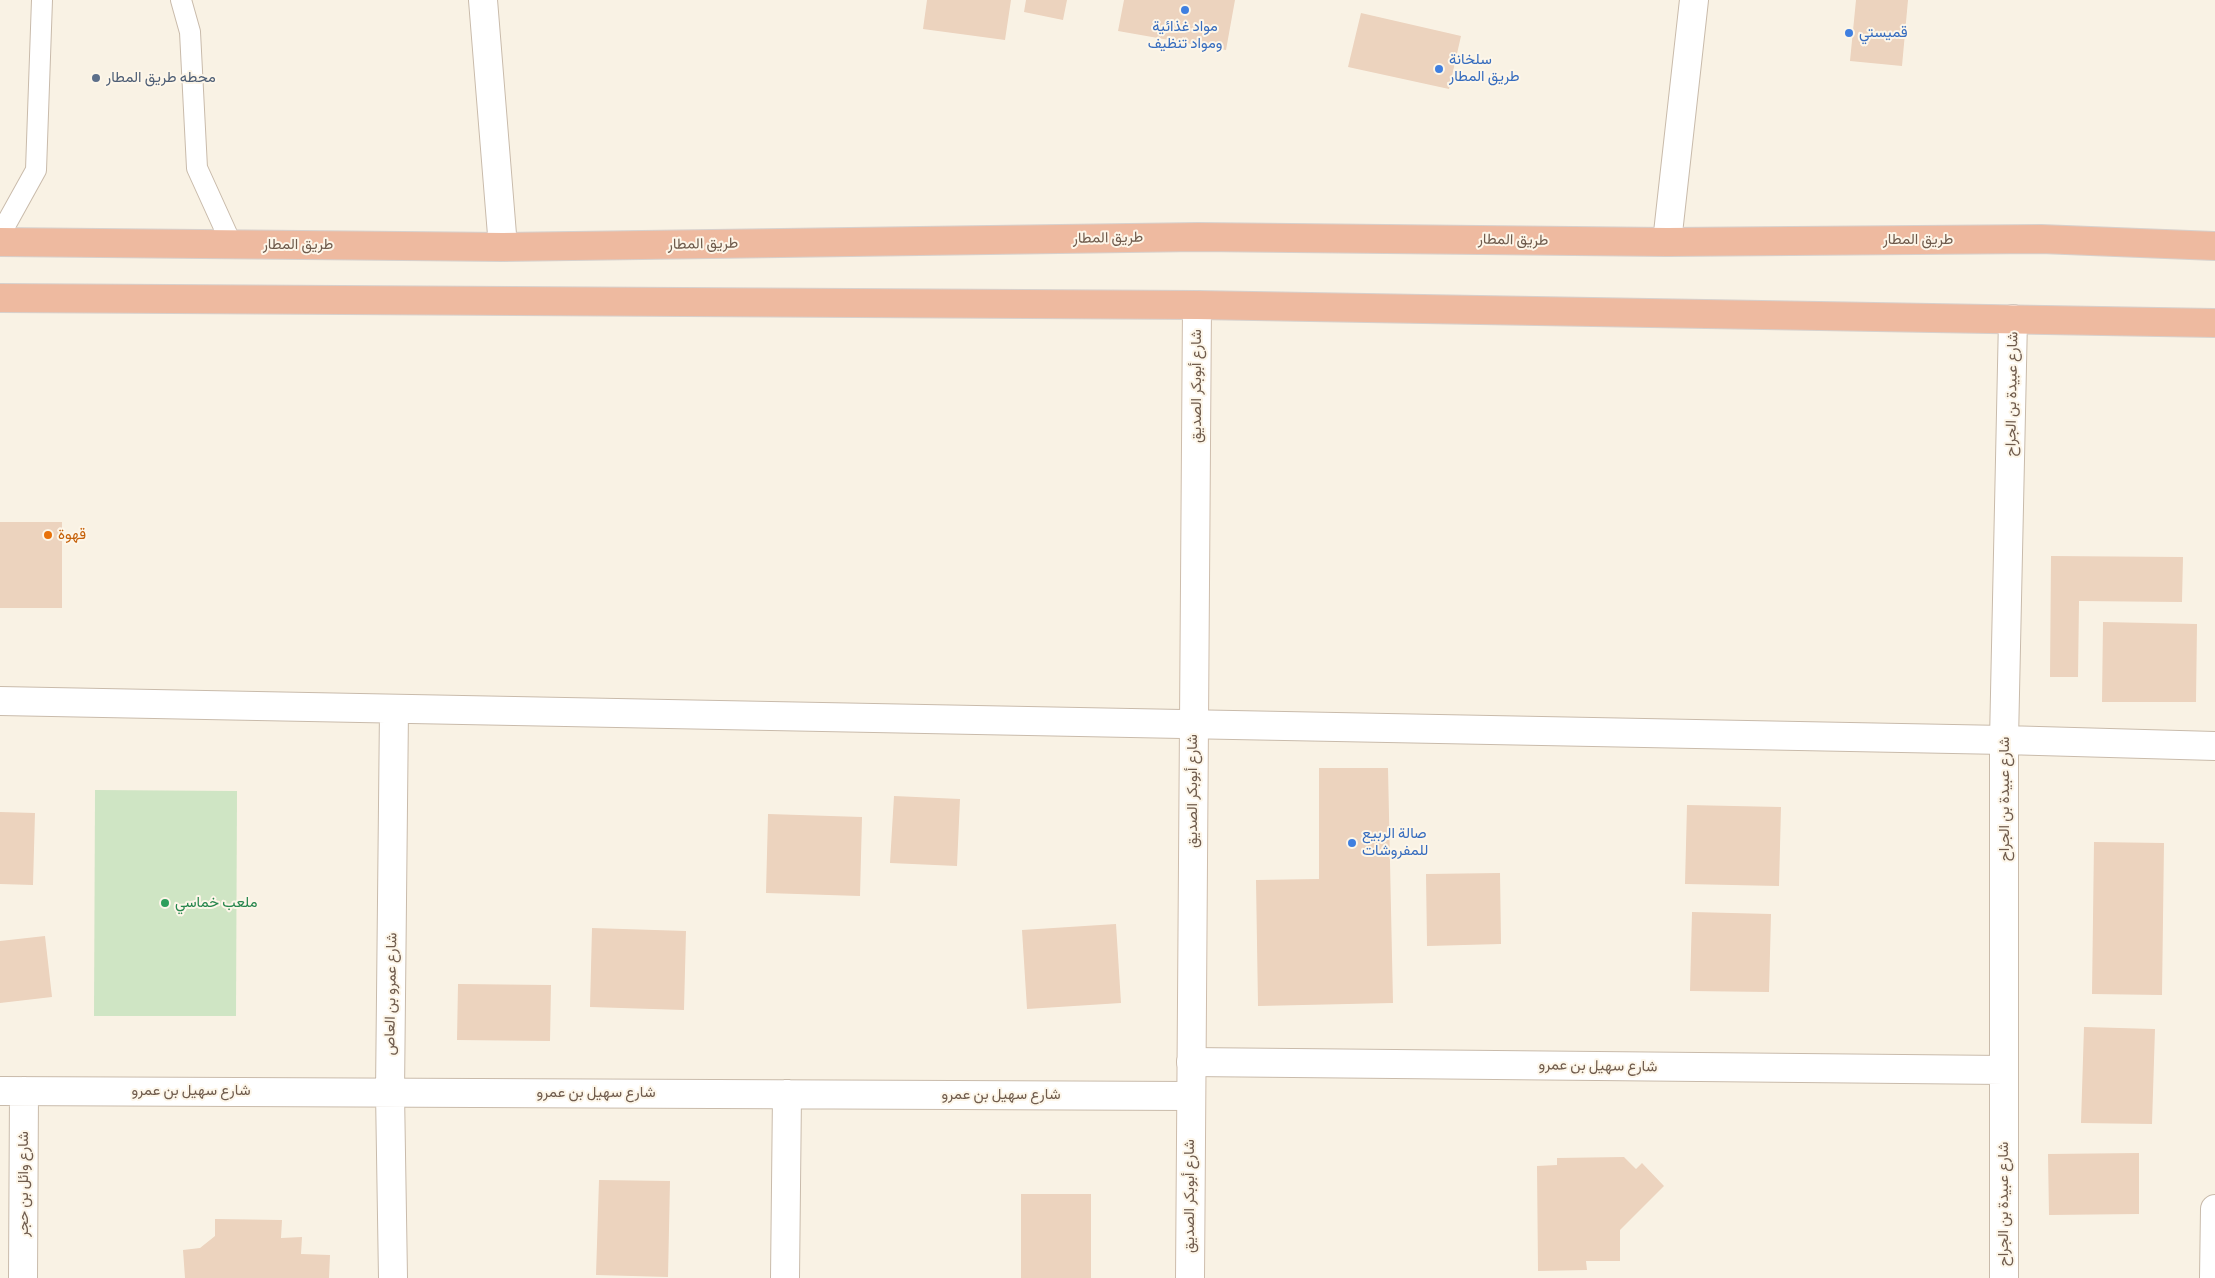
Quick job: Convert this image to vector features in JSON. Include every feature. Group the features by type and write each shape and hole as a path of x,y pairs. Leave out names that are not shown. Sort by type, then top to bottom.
{"highway":[{"name":"طريق المطار","path":"0,242 503,247 1198,237 1667,242 2041,239 2215,246"},
{"path":"0,298 1197,305 2215,323"}],"street":[{"path":"482,0 503,247"},
{"path":"1667,242 1694,0"},
{"name":"شارع أبوبكر الصديق","path":"1190,1278 1197,305"},
{"name":"شارع عبيدة بن الجراح","path":"2004,1278 2004,740 2013,319"},
{"path":"0,701 2004,740 2215,746"},
{"name":"شارع عمرو بن العاص","path":"393,1278 390,1092 394,709"},
{"name":"شارع سهيل بن عمرو","path":"1192,1062 2004,1070"},
{"name":"شارع سهيل بن عمرو","path":"12,1091 1191,1096"},
{"name":"شارع وائل بن حجر","path":"12,1091 23,1278"},
{"path":"786,1278 787,1094"},
{"path":"2214,1278 2215,1209"}],"lane":[{"path":"0,235 36,170 42,0"},
{"path":"181,0 190,32 197,168 232,245"}],"green space":[{"name":"ملعب خماسي","path":"95,790 237,791 236,1016 94,1016"}],"building":[{"path":"927,0 1011,0 1005,40 923,29"},
{"path":"1026,0 1067,0 1063,20 1024,12"},
{"path":"1124,0 1235,0 1226,50 1118,31"},
{"path":"1856,0 1908,0 1902,66 1850,61"},
{"path":"1361,13 1461,36 1449,89 1348,67"},
{"path":"0,522 62,522 62,608 0,608"},
{"path":"2051,556 2183,557 2182,602 2079,601 2078,677 2050,677"},
{"path":"2103,622 2197,624 2196,702 2102,702"},
{"path":"1319,768 1388,768 1393,1003 1258,1006 1256,880 1319,879"},
{"path":"894,796 960,799 957,866 890,863"},
{"path":"1687,805 1781,807 1779,886 1685,884"},
{"path":"0,812 35,813 33,885 0,884"},
{"path":"768,814 862,817 860,896 766,893"},
{"path":"2094,842 2164,843 2162,995 2092,994"},
{"path":"1500,873 1501,944 1427,946 1426,874"},
{"path":"1692,912 1771,914 1769,992 1690,991"},
{"path":"1116,924 1121,1003 1027,1009 1022,930"},
{"path":"592,928 686,931 684,1010 590,1007"},
{"path":"45,936 52,997 0,1003 0,941"},
{"path":"458,984 551,985 550,1041 457,1040"},
{"path":"2084,1027 2155,1029 2152,1124 2081,1123"},
{"path":"2139,1153 2139,1214 2049,1215 2048,1154"},
{"path":"1624,1157 1636,1169 1642,1163 1664,1186 1620,1230 1620,1261 1586,1261 1587,1270 1538,1271 1537,1166 1557,1165 1557,1158"},
{"path":"599,1180 670,1181 668,1277 596,1275"},
{"path":"1021,1194 1091,1194 1091,1278 1021,1278"},
{"path":"215,1219 282,1220 281,1238 302,1237 301,1254 330,1255 329,1278 185,1278 183,1250 200,1248 215,1236"}],"place":[{"name":"مواد غذائية ومواد تنظيف","path":"1185,10"},
{"name":"قميستي","path":"1849,33"},
{"name":"سلخانة طريق المطار","path":"1439,69"},
{"name":"محطه طريق المطار","path":"96,78"},
{"name":"قهوة","path":"48,535"},
{"name":"صالة الربيع للمفروشات","path":"1352,843"},
{"name":"ملعب خماسي","path":"165,903"}]}
